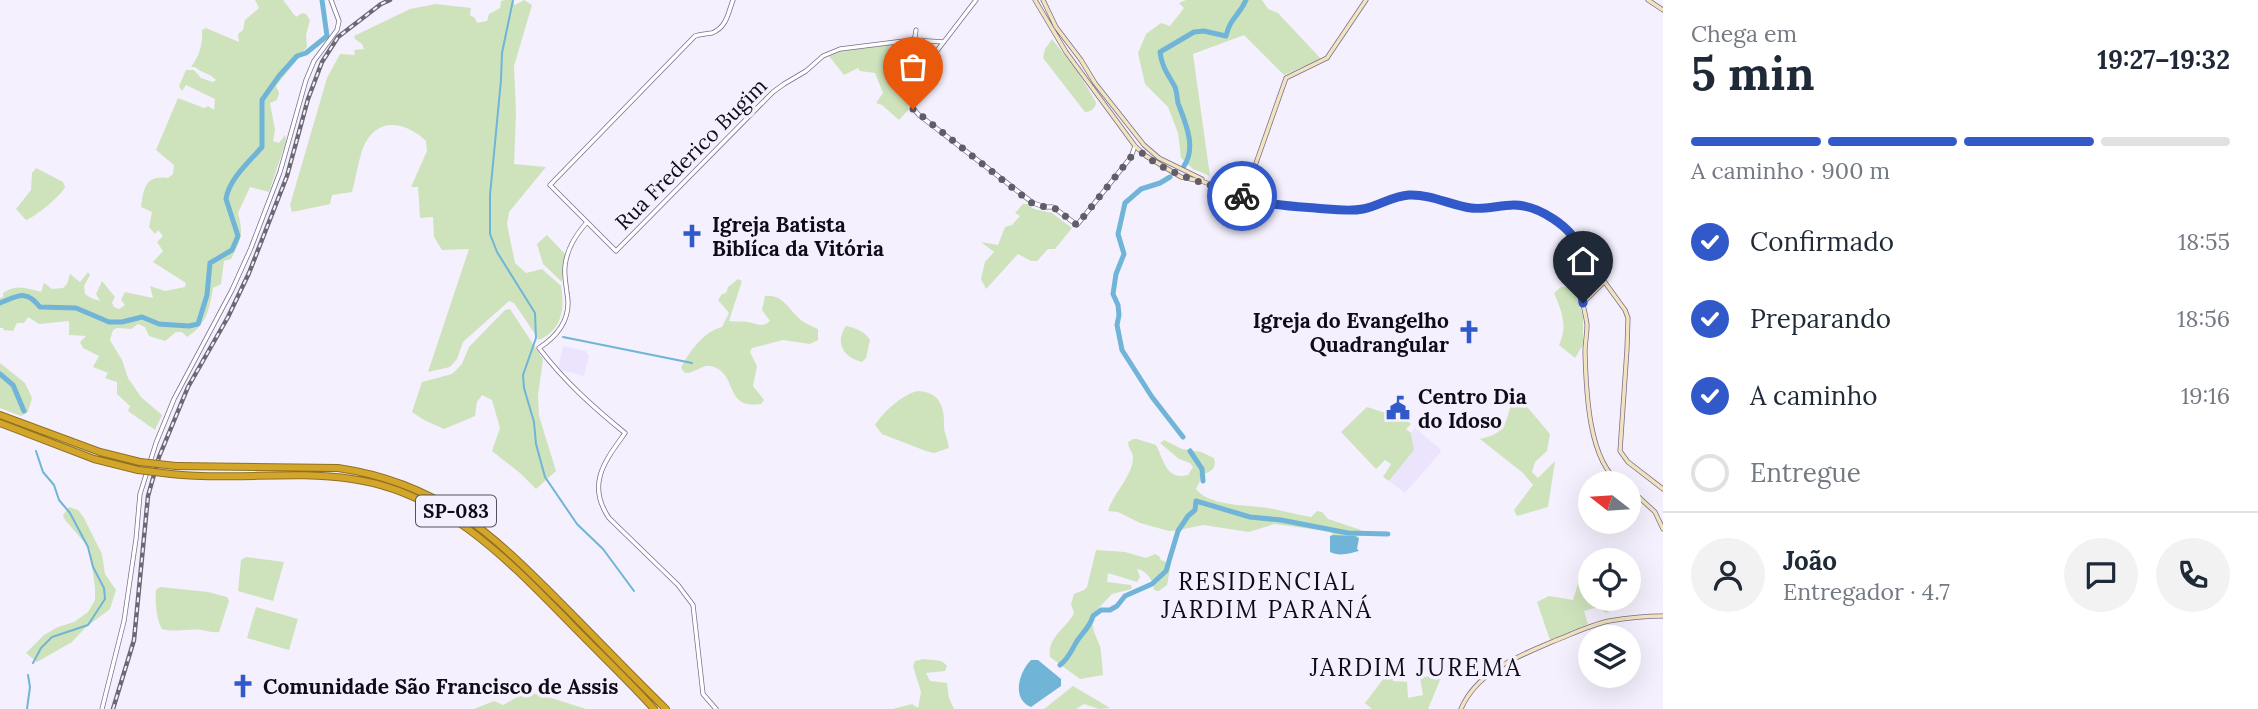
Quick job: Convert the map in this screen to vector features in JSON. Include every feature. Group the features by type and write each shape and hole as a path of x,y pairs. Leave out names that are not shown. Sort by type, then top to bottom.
{"highway":[{"name":"SP-083","path":"0,415 100,452 140,462 176,466 338,468 389,479 436,499 464,515 502,545 666,709"},
{"name":"SP-083","path":"0,423 81,454 138,470 171,474 331,476 375,484 424,502 469,528 500,553 654,709"}],"main road":[{"path":"1035,0 1066,52 1135,146 1181,177 1210,184"},
{"path":"1043,0 1056,27 1081,60 1094,83 1144,145 1159,158 1210,184 1277,206 1365,209 1406,195 1426,196 1470,208 1524,206 1555,220 1580,247 1625,310 1628,318 1620,451 1628,462 1663,489"},
{"path":"1244,197 1286,78 1327,58 1366,0"},
{"path":"1648,0 1663,10"},
{"path":"1135,146 1144,145"},
{"path":"1181,177 1185,175 1185,171"},
{"path":"1580,247 1584,265 1582,284 1587,326 1587,389 1595,437 1607,471"},
{"path":"1584,265 1591,267 1602,280 1598,290"},
{"path":"1583,303 1603,287 1612,290"},
{"path":"1642,500 1655,512 1663,529"},
{"path":"1461,709 1479,683 1514,658 1598,624 1663,615"}],"street":[{"path":"102,709 124,621 140,494 156,443 174,399 232,290 251,248 280,172 306,80 314,61 337,30 339,22 331,0"},
{"path":"716,709 703,694 693,605 678,585 609,518 602,507 598,485 603,464 625,433 592,407 558,373 539,348 554,338 564,324 568,306 565,279 567,256 577,234 587,222 550,185 695,36 713,32 722,26 728,18 733,0"},
{"path":"976,0 910,89 909,97 913,109 1033,204 1053,207 1077,225 1131,157 1135,146"},
{"path":"912,40 916,30"},
{"path":"912,40 944,42"},
{"name":"Rua Frederico Bugim","path":"587,222 616,251 784,83 806,71 823,56 840,49 912,40"},
{"path":"922,40 931,60"},
{"path":"927,49 927,43 932,42"},
{"path":"932,42 937,45 936,52"},
{"path":"927,49 936,52"},
{"path":"1131,157 1142,153"}],"shaded area":[{"path":"563,346 586,351 589,356 584,376 558,369"},
{"path":"1415,428 1441,452 1405,493 1389,481 1414,450 1411,433"}],"green space":[{"path":"255,0 283,0 296,17 302,13 310,20 306,35 307,47 276,86 279,93 277,100 270,103 275,130 273,141 279,143 285,135 286,141 269,192 250,187 238,213 241,227 239,241 231,259 224,261 221,284 213,288 206,316 199,328 187,337 182,332 176,332 165,341 149,336 145,327 138,324 131,329 113,330 110,340 122,360 128,378 141,397 162,415 155,430 128,411 130,406 117,394 117,382 105,378 108,373 93,367 99,356 83,348 80,342 86,336 69,335 69,321 39,324 28,317 24,323 17,323 13,331 4,330 0,328 0,298 8,290 17,288 41,292 44,283 52,289 63,288 70,274 80,282 88,272 90,275 84,286 85,294 100,301 96,294 102,281 115,297 112,303 114,307 119,309 125,305 121,300 125,292 153,298 150,286 165,291 185,287 186,283 153,262 163,251 157,242 163,236 158,230 155,234 149,227 152,212 141,207 143,194 150,181 168,178 173,174 174,165 156,150 178,98 214,110 215,99 186,85 182,91 179,86 186,70 194,70 201,78 213,82 216,80 191,67 200,50 202,30 206,28 239,42 238,34 243,30 245,20 259,8"},
{"path":"512,0 515,5 524,0 532,5 514,66 514,164 546,167 509,212 507,224 515,263 526,273 542,269 561,286 562,311 553,331 539,340 514,303 509,301 463,342 457,359 450,367 428,372 469,249 442,250 434,237 433,217 420,218 418,187 411,187 427,151 426,141 409,129 383,126 375,131 363,148 352,192 332,195 330,204 292,212 290,205 327,78 340,54 355,55 354,50 364,49 354,36 410,9 436,4 471,8 470,15 477,23 487,21 489,14 500,8 501,1"},
{"path":"1186,0 1262,0 1268,9 1278,13 1321,59 1284,75 1244,35 1193,54 1210,176 1193,169 1181,158 1178,133 1168,107 1145,84 1138,53 1146,34 1161,23 1170,26 1184,8 1179,3"},
{"path":"1052,39 1078,72 1096,102 1091,110 1085,112 1043,58"},
{"path":"920,43 927,60 911,83 907,94 909,109 899,120 876,103 883,93 875,73 860,71 858,68 844,75 829,56 846,49"},
{"path":"36,168 63,182 65,187 48,205 26,220 16,209 31,190 32,173"},
{"path":"1023,204 1052,213 1072,228 1055,249 1048,249 1037,261 1018,254 986,289 981,279 985,262 994,252 981,242 998,245 1005,227 1012,225 1020,216 1015,213"},
{"path":"547,235 565,254 562,282 543,264 537,244"},
{"path":"738,279 742,281 729,321 760,325 767,323 770,321 762,310 765,296 772,296 782,300 802,321 818,329 818,340 810,344 783,340 752,348 750,352 757,366 753,386 764,400 761,404 741,402 720,370 705,366 685,373 681,368 703,338 722,327 729,313 718,300"},
{"path":"1561,287 1571,287 1576,291 1583,317 1583,345 1575,358 1559,345 1563,325 1554,293"},
{"path":"510,309 543,359 538,396 539,416 556,471 536,489 492,451 500,428 492,400 482,395 477,402 475,416 444,429 412,412 422,382 452,374 462,364 469,347 505,310"},
{"path":"846,326 863,332 870,340 866,358 862,362 850,357 843,349 841,338"},
{"path":"0,363 25,383 32,398 28,412 21,416 0,408"},
{"path":"917,391 931,394 939,401 949,448 934,453 926,451 882,434 875,425 893,405"},
{"path":"1519,400 1550,434 1547,451 1535,462 1532,472 1538,478 1555,461 1548,507 1517,516 1514,510 1533,485 1523,473 1480,439 1495,434 1504,426 1512,401"},
{"path":"1367,407 1392,415 1398,414 1411,424 1406,429 1411,433 1414,450 1389,481 1383,477 1391,464 1385,460 1376,469 1341,432"},
{"path":"1133,439 1156,445 1167,468 1175,475 1188,475 1193,467 1160,443 1164,440 1182,449 1201,452 1214,458 1214,467 1203,475 1196,489 1209,498 1311,517 1317,511 1322,512 1328,519 1361,530 1358,537 1333,535 1327,527 1318,530 1274,524 1249,532 1203,525 1169,531 1140,523 1118,512 1108,511 1132,464 1133,456 1128,442"},
{"path":"69,507 78,510 84,518 102,554 105,574 116,590 110,609 86,627 72,642 37,662 26,653 44,635 74,622 88,612 95,600 90,549 65,520 63,515"},
{"path":"1096,550 1125,552 1146,558 1155,554 1171,564 1167,585 1159,591 1154,590 1149,577 1141,570 1137,569 1140,577 1137,582 1108,573 1107,582 1131,585 1132,589 1112,594 1094,613 1093,626 1100,648 1103,675 1080,679 1050,657 1050,650 1054,639 1074,613 1071,604 1074,594 1087,587"},
{"path":"246,557 284,562 273,601 238,591 241,560"},
{"path":"1578,584 1578,611 1584,611 1588,624 1578,625 1578,628 1550,640 1537,602 1549,596 1573,600"},
{"path":"160,587 208,592 227,597 229,601 219,632 162,629 156,605 156,590"},
{"path":"256,607 298,619 289,650 247,638"},
{"path":"915,661 939,661 947,666 945,671 926,673 930,681 947,683 954,709 893,709 912,704 918,708 921,692 913,666"},
{"path":"1390,670 1393,681 1407,682 1408,698 1423,695 1420,678 1443,673 1428,709 1372,709 1365,703"},
{"path":"1073,686 1110,708 1099,709 1084,704 1076,709 1044,709"},
{"path":"529,694 539,694 586,709 474,709 494,701 503,705"}],"water":[{"path":"1330,536 1359,538 1359,551 1349,554 1330,552"},
{"path":"1031,660 1038,660 1061,679 1061,686 1031,707 1021,698 1019,685 1023,671"}],"waterway":[{"path":"0,303 17,296 26,296 40,307 76,308 109,322 142,317 159,324 198,324 207,295 210,263 232,250 238,236 226,199 235,178 262,147 262,100 297,56 306,53 327,36 322,0"},
{"path":"513,0 502,53 490,195 490,234 497,252 535,313 536,338 523,375 545,477 577,524 603,549 634,591"},
{"path":"1184,166 1188,159 1190,143 1175,87 1164,67 1160,52 1194,32 1204,31 1226,36 1246,0"},
{"path":"1170,177 1141,189 1125,203 1118,234 1124,254 1116,274 1113,294 1118,305 1117,325 1122,350 1152,397 1183,437"},
{"path":"563,337 692,363"},
{"path":"0,374 13,385 24,411"},
{"path":"33,663 41,648 52,637 88,625 105,599 104,588 93,567 88,547 70,513 59,500 54,485 43,472 36,451"},
{"path":"1190,451 1202,469 1203,481"},
{"path":"1060,665 1068,657 1093,616 1101,610 1110,610 1117,606 1125,596 1152,584 1166,571 1178,531 1195,510 1196,501 1250,517 1348,533 1388,534"},
{"path":"27,709 30,687 28,675"}],"railway":[{"path":"113,709 134,640 148,496 159,457 188,387 228,317 249,273 287,176 308,99 322,62 338,37 390,0"}],"way so far":[{"path":"913,109 1033,204 1053,207 1077,225 1131,157 1142,153 1181,177 1201,181 1242,196"}],"place":[{"name":"Igreja Batista Biblíca da Vitória","path":"692,236"},
{"name":"Igreja do Evangelho Quadrangular","path":"1469,332"},
{"name":"Centro Dia do Idoso","path":"1398,408"},
{"name":"Comunidade São Francisco de Assis","path":"243,686"}],"district":[{"name":"RESIDENCIAL JARDIM PARANÁ","path":"1267,595"},
{"name":"JARDIM JUREMA","path":"1416,667"}],"route":[{"path":"1242,196 1277,206 1346,210 1365,209 1406,195 1426,196 1470,208 1524,206 1555,220 1580,247 1584,265 1583,303"}]}
